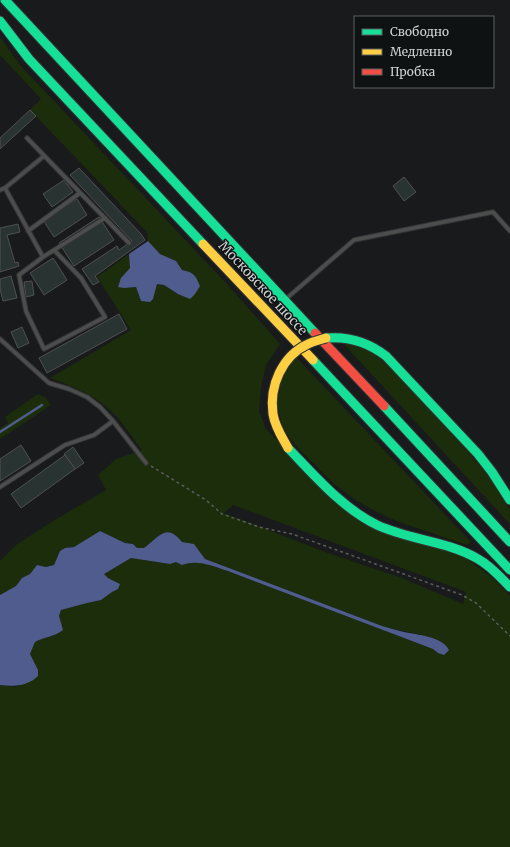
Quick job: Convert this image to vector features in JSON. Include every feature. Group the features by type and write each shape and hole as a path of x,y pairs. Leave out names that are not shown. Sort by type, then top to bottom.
{"highway":[{"name":"Московское шоссе","path":"5,0 510,542"},
{"name":"Московское шоссе","path":"0,21 29,59 510,570"},
{"path":"510,500 492,472 478,454 394,362 371,345 353,338 326,338 308,343 300,348 286,361 281,369 272,395 272,405 278,432 288,448 347,506 379,526 455,549 473,557 486,564 510,587"}],"lane":[{"path":"27,138 129,243"},
{"path":"0,190 5,188 44,156"},
{"path":"5,188 43,257"},
{"path":"28,231 80,193"},
{"path":"284,300 354,240 493,212 510,231"},
{"path":"54,250 81,278 105,317 44,349 26,311 19,275 43,257 54,250 105,218"},
{"path":"0,339 49,383 69,389 87,397 100,407 146,463"},
{"path":"0,487 65,445 94,435 113,421"}],"path":[{"path":"146,463 206,500 222,514 260,527 292,534 462,595 476,602 510,636"}],"green space":[{"path":"0,37 20,65 227,284 280,344 266,365 261,387 259,411 266,429 345,510 464,557 493,578 510,596 510,847 0,847 0,685 15,687 38,676 38,670 30,654 35,642 46,636 56,635 61,623 59,616 61,610 101,600 118,589 119,583 108,578 104,574 131,558 170,564 176,562 205,563 433,649 438,653 437,640 382,626 205,559 194,544 182,542 176,535 162,533 144,548 137,548 133,544 125,543 100,531 74,547 65,548 60,551 54,565 46,567 37,565 30,574 22,578 16,586 0,595 0,561 16,545 106,490 98,475 116,459 142,450 119,419 109,409 93,397 76,388 50,378 131,330 97,277 129,254 130,268 122,278 124,288 136,287 141,301 150,302 153,299 157,284 164,285 178,294 187,271 182,270 176,261 160,254 148,241 147,232 30,110 41,99 0,55","holes":["233,505 466,592 463,604 402,578 325,552 224,513"]},
{"path":"340,340 353,343 374,354 394,370 470,454 500,491 510,510 510,524"},
{"path":"296,357 471,542 467,545 399,522 357,501 335,485 298,448 283,429 277,404 284,371"},
{"path":"38,394 46,398 51,405 0,439 0,428 8,423 5,417"}],"water":[{"path":"148,241 160,254 176,261 182,270 192,273 195,276 200,286 190,299 178,294 164,285 157,284 153,299 150,302 141,301 136,287 118,287 121,278 130,268 129,254"},
{"path":"100,531 125,543 133,544 137,548 144,548 163,533 171,533 182,542 194,544 205,559 382,626 435,639 446,645 449,650 444,655 438,653 433,649 211,565 188,563 182,565 176,562 170,564 131,558 104,574 108,578 120,584 118,589 101,600 61,610 59,616 63,630 35,642 30,654 38,670 38,676 25,684 10,686 0,685 0,595 16,586 22,578 30,574 37,565 46,567 54,565 60,551 65,548 74,547"}],"building":[{"path":"30,110 36,116 0,149 0,138"},
{"path":"79,168 145,240 95,276 99,282 93,285 82,269 117,246 119,250 132,241 70,175"},
{"path":"404,177 416,192 404,201 393,186"},
{"path":"64,180 73,192 52,207 43,194"},
{"path":"77,199 87,215 54,237 43,220"},
{"path":"99,217 114,240 74,266 59,243"},
{"path":"18,224 20,232 7,235 15,263 18,262 19,266 0,272 0,228"},
{"path":"53,258 67,280 44,295 30,273"},
{"path":"11,276 17,298 3,301 0,289 0,279"},
{"path":"32,281 34,295 26,297 24,282"},
{"path":"119,314 127,329 47,373 39,358"},
{"path":"22,327 29,343 18,348 11,332"},
{"path":"21,445 31,461 0,481 0,459"},
{"path":"73,447 84,463 75,469 64,454"},
{"path":"65,455 75,469 21,508 11,494"}],"waterway":[{"path":"0,432 42,405"}],"traffic: fast":[{"path":"5,0 315,333"},
{"path":"0,21 29,59 203,244"},
{"path":"326,338 343,338 358,341 372,347 386,356 478,454 492,472 510,500"},
{"path":"313,360 510,570"},
{"path":"384,406 510,542"},
{"path":"288,448 330,491 364,518 389,530 441,544 466,553 487,565 510,587"}],"traffic: slow":[{"path":"203,244 313,360"},
{"path":"288,448 277,428 274,419 272,403 275,383 284,364 291,356 308,344 326,338"}],"traffic: jam":[{"path":"315,333 384,406"}]}
